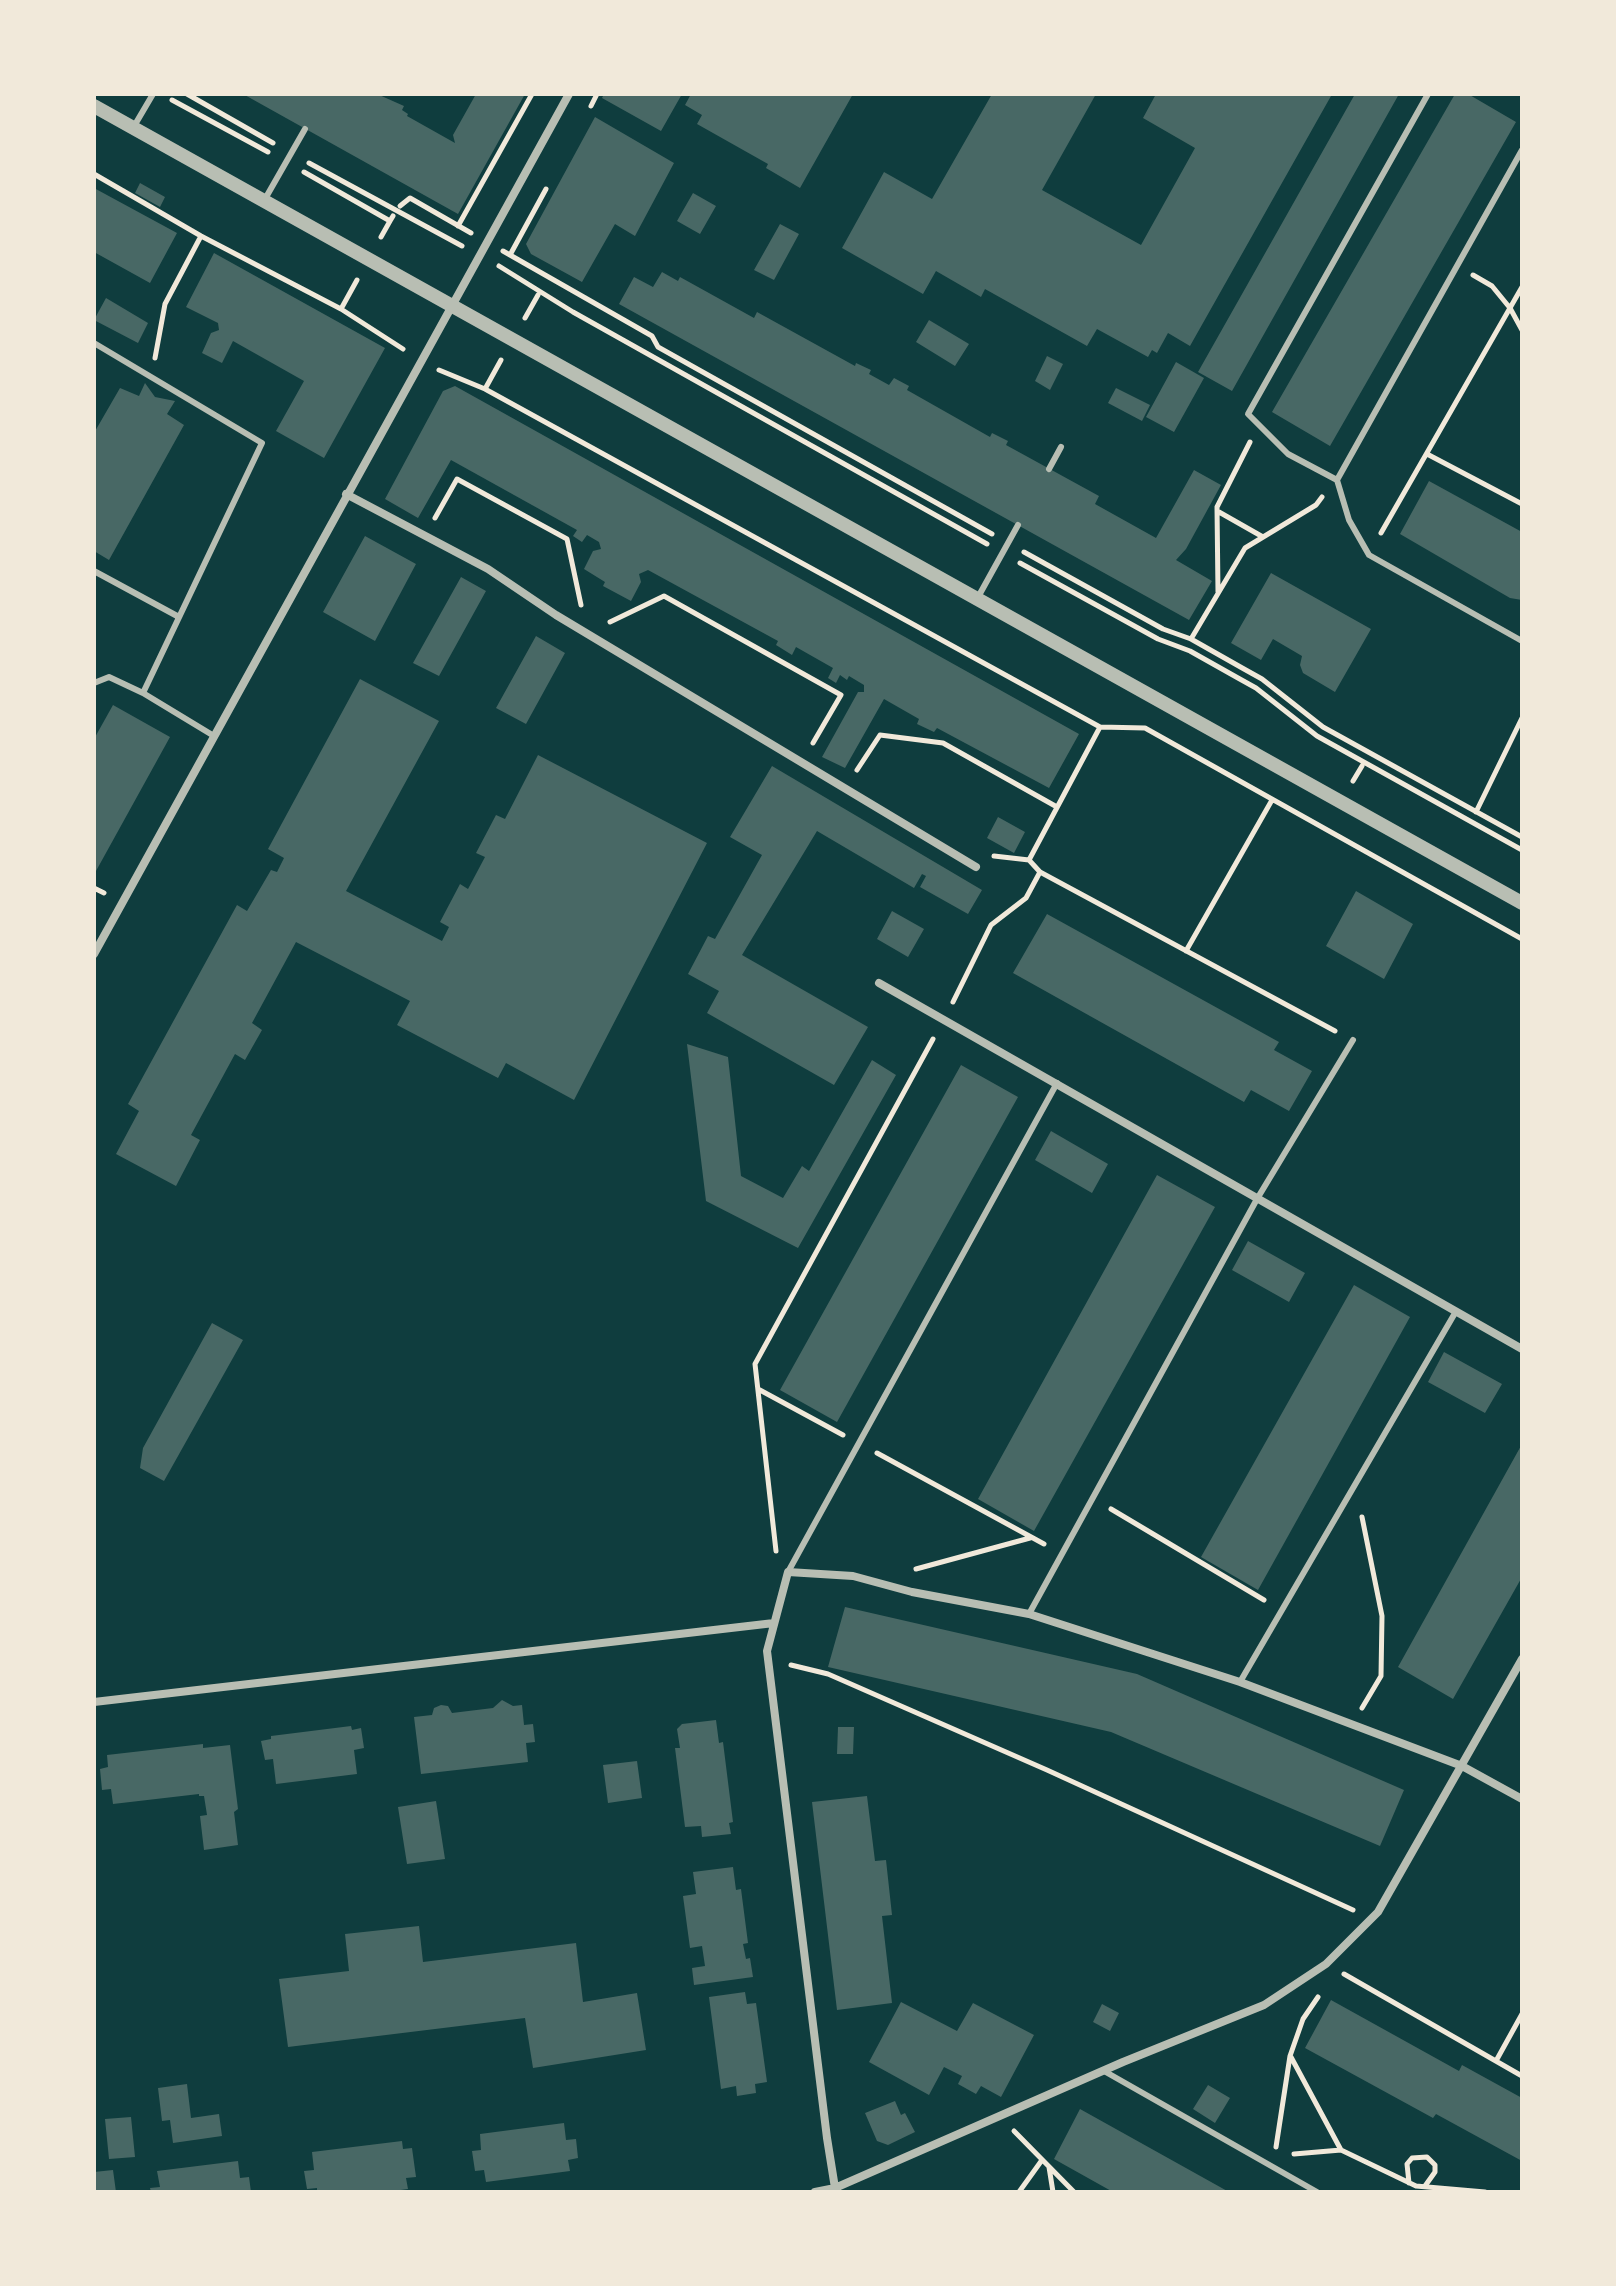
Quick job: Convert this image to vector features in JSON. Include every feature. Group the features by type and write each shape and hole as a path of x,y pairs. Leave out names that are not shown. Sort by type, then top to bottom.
{"street":[{"path":"94,954 569,94"},
{"path":"94,106 1522,903"},
{"path":"346,494 488,569 587,633 976,867"},
{"path":"879,983 1522,1349"},
{"path":"835,2188 767,1651 788,1572 853,1576 912,1592 1029,1614 1240,1682 1462,1766 1522,1799"},
{"path":"94,1702 774,1623"},
{"path":"815,2192 835,2188 1264,2005 1326,1964 1371,1919 1403,1873 1522,1659"}],"lane":[{"path":"133,128 153,94"},
{"path":"1428,94 1248,414 1288,454 1337,480 1349,520 1369,555 1522,641"},
{"path":"264,201 305,129"},
{"path":"1337,480 1522,150"},
{"path":"94,343 262,443 143,693"},
{"path":"1049,469 1061,447"},
{"path":"977,599 1018,525"},
{"path":"94,571 179,617"},
{"path":"94,683 109,677 143,693 214,736"},
{"path":"1029,1614 1257,1199 1353,1040"},
{"path":"788,1572 1057,1083"},
{"path":"1240,1682 1455,1313"},
{"path":"1104,2071 1317,2192"}],"path":[{"path":"187,94 285,150"},
{"path":"458,226 532,94"},
{"path":"163,95 279,159"},
{"path":"297,156 464,246"},
{"path":"292,166 392,218 381,237"},
{"path":"94,174 201,236 341,309 421,360 485,389 1100,727 1145,728 1522,939"},
{"path":"400,206 410,198 472,234"},
{"path":"152,377 165,304 201,236"},
{"path":"500,250 652,336 658,347 1000,539"},
{"path":"493,263 526,280 573,312 994,548"},
{"path":"1458,266 1492,286 1510,308 1522,330"},
{"path":"543,286 548,277"},
{"path":"341,309 357,279"},
{"path":"1369,555 1522,287"},
{"path":"524,319 538,295"},
{"path":"485,389 501,360"},
{"path":"1218,593 1217,507 1259,425"},
{"path":"1427,454 1522,504"},
{"path":"424,536 457,479 567,539 587,633 664,596 841,695 802,762"},
{"path":"1191,639 1245,548 1316,505 1337,480"},
{"path":"1218,512 1263,537"},
{"path":"1016,548 1163,629 1191,639 1262,679 1323,727 1522,837"},
{"path":"1010,558 1158,639 1190,651 1256,688 1317,736 1522,850"},
{"path":"1476,812 1522,718"},
{"path":"1100,727 1029,860 1040,872 1353,1040"},
{"path":"846,788 880,735 943,743 1057,807"},
{"path":"1353,781 1362,766"},
{"path":"1186,951 1272,800"},
{"path":"777,1560 755,1364 945,1018 991,925 1026,898 1040,872"},
{"path":"758,1389 1062,1554"},
{"path":"1353,1725 1381,1676 1382,1616 1355,1485"},
{"path":"1093,1498 1282,1611"},
{"path":"874,1581 1031,1537"},
{"path":"786,1663 828,1674 1032,1763 1371,1919"},
{"path":"1326,1964 1522,2076"},
{"path":"1269,2164 1274,2155 1290,2056 1303,2019 1320,1994"},
{"path":"1496,2061 1522,2014"},
{"path":"1290,2056 1341,2150"},
{"path":"1000,2116 1074,2192"},
{"path":"1274,2155 1341,2150 1416,2189 1485,2192"},
{"path":"1409,2183 1407,2164 1412,2158 1427,2157 1435,2165 1435,2172 1425,2187"},
{"path":"1019,2192 1042,2160"},
{"path":"1048,2166 1053,2192"}],"building":[{"path":"243,94 377,94 404,106 402,110 407,116 455,143 453,135 476,94 525,94 458,214"},
{"path":"604,94 682,94 661,131 602,98"},
{"path":"691,94 853,94 800,188 766,168 768,164 697,124 702,115 685,105"},
{"path":"992,94 1096,94 1042,190 1141,245 1195,148 1143,118 1156,94 1331,96 1190,346 1168,333 1157,353 1152,350 1148,357 1097,329 1087,346 985,289 981,297 936,271 923,294 842,248 884,172 932,199"},
{"path":"1355,94 1399,94 1232,391 1198,372"},
{"path":"1455,94 1468,94 1516,122 1330,446 1272,412"},
{"path":"595,117 674,163 635,236 615,224 582,282 531,254 526,244"},
{"path":"140,183 165,197 160,207 135,193"},
{"path":"94,188 177,233 150,283 94,252"},
{"path":"693,193 716,206 700,234 677,221"},
{"path":"780,224 799,234 774,280 754,270"},
{"path":"214,253 385,348 324,458 276,431 304,381 233,341 222,363 202,353 211,333 219,330 218,323 186,307"},
{"path":"662,272 678,281 680,277 754,318 757,312 855,366 856,363 871,370 869,374 889,385 894,378 909,386 907,390 990,437 992,433 1008,441 1006,445 1099,496 1095,504 1156,538 1194,470 1221,485 1186,549 1176,560 1212,581 1189,620 619,304 634,277 653,287"},
{"path":"106,298 148,323 138,343 94,320"},
{"path":"929,320 969,344 955,366 916,342"},
{"path":"1047,356 1063,364 1050,390 1035,381"},
{"path":"1176,362 1204,378 1174,432 1146,417"},
{"path":"145,383 155,397 175,401 167,414 184,425 109,560 94,551 94,433 120,388 139,396"},
{"path":"455,386 1079,734 1049,788 937,728 934,732 917,724 919,719 884,699 845,768 822,757 858,692 864,692 864,685 849,676 847,680 840,675 836,683 828,678 833,668 796,647 792,655 776,645 778,641 648,570 639,574 641,582 631,601 603,586 605,582 584,569 593,551 601,549 599,542 587,535 582,542 573,536 577,530 451,460 418,518 385,499 443,391"},
{"path":"1116,388 1150,405 1142,421 1108,403"},
{"path":"1429,481 1522,532 1522,600 1510,598 1400,534"},
{"path":"365,536 416,564 375,641 323,612"},
{"path":"1271,573 1371,629 1335,692 1303,673 1300,665 1302,656 1273,639 1261,660 1231,643"},
{"path":"461,577 486,591 439,676 413,663"},
{"path":"536,636 565,653 526,724 496,708"},
{"path":"360,679 439,721 346,891 442,941 449,927 440,922 460,884 468,889 485,857 476,853 496,815 505,819 538,755 707,843 574,1100 506,1063 498,1078 397,1025 410,1001 296,942 252,1023 262,1030 245,1060 235,1054 191,1135 200,1140 176,1186 116,1154 139,1111 128,1104 237,905 247,911 271,870 277,872 284,858 268,849"},
{"path":"113,705 170,737 96,871 94,739"},
{"path":"772,766 982,890 968,914 920,887 926,876 922,874 914,888 817,831 742,955 868,1027 834,1085 707,1013 719,991 688,974 708,936 715,939 762,855 730,837"},
{"path":"998,817 1025,832 1014,853 987,838"},
{"path":"1356,891 1413,924 1384,979 1326,946"},
{"path":"892,911 924,929 908,957 877,939"},
{"path":"1047,914 1279,1042 1274,1050 1312,1071 1289,1111 1251,1090 1244,1102 1013,973"},
{"path":"687,1044 728,1057 741,1176 783,1198 802,1166 809,1171 872,1060 896,1075 798,1248 706,1201"},
{"path":"961,1065 1018,1097 837,1422 780,1390"},
{"path":"1051,1131 1108,1164 1092,1193 1035,1160"},
{"path":"1157,1175 1215,1207 1034,1531 978,1499"},
{"path":"1248,1241 1305,1273 1289,1302 1232,1270"},
{"path":"1354,1285 1410,1317 1258,1590 1201,1557"},
{"path":"212,1323 243,1340 164,1481 140,1468 143,1448"},
{"path":"1444,1352 1502,1384 1485,1413 1428,1382"},
{"path":"1522,1444 1522,1577 1453,1699 1398,1667"},
{"path":"845,1607 1137,1674 1404,1790 1380,1846 1111,1732 828,1667"},
{"path":"502,1700 513,1706 522,1705 524,1725 533,1724 535,1742 526,1743 528,1762 421,1774 414,1717 432,1715 434,1708 441,1705 448,1706 452,1713 493,1708"},
{"path":"716,1720 719,1743 723,1742 733,1822 729,1823 731,1834 702,1837 701,1826 685,1827 675,1748 680,1748 677,1729 682,1724"},
{"path":"351,1726 352,1730 361,1728 364,1748 354,1750 357,1774 276,1784 273,1759 265,1760 261,1741 271,1739 271,1736"},
{"path":"838,1727 854,1727 853,1754 837,1754"},
{"path":"203,1744 203,1748 230,1745 238,1809 234,1812 238,1845 204,1850 200,1816 207,1815 204,1796 199,1794 113,1804 111,1789 102,1790 100,1769 108,1767 107,1755"},
{"path":"637,1761 642,1798 608,1803 603,1765"},
{"path":"867,1796 875,1861 886,1860 892,1915 882,1916 892,2003 837,2010 812,1802"},
{"path":"436,1801 445,1859 407,1864 398,1807"},
{"path":"733,1867 736,1890 741,1889 748,1943 743,1944 746,1959 750,1958 753,1977 694,1985 692,1968 705,1966 702,1946 690,1948 683,1896 696,1894 693,1872"},
{"path":"419,1926 423,1962 576,1943 583,2002 637,1993 646,2050 533,2068 525,2018 288,2047 279,1979 349,1971 345,1934"},
{"path":"745,1992 747,2004 756,2003 767,2082 755,2084 756,2093 737,2096 736,2086 721,2089 709,1997"},
{"path":"1331,2000 1459,2071 1462,2065 1522,2098 1522,2161 1436,2114 1433,2118 1305,2048"},
{"path":"901,2002 957,2031 973,2003 1034,2035 1001,2097 981,2086 976,2094 958,2084 962,2076 944,2067 929,2095 869,2062"},
{"path":"1102,2004 1119,2013 1110,2031 1093,2022"},
{"path":"187,2084 191,2118 219,2114 222,2136 173,2143 170,2120 162,2121 158,2088"},
{"path":"1208,2085 1230,2098 1215,2123 1193,2109"},
{"path":"895,2101 901,2115 905,2113 915,2132 888,2145 877,2141 865,2113"},
{"path":"1080,2109 1229,2192 1113,2192 1054,2159"},
{"path":"131,2117 135,2157 109,2159 105,2119"},
{"path":"564,2123 566,2140 576,2139 578,2158 568,2160 570,2171 486,2182 484,2170 475,2171 472,2151 481,2150 480,2134"},
{"path":"402,2141 403,2149 412,2148 416,2177 406,2178 408,2189 317,2192 317,2188 307,2189 304,2171 314,2170 312,2152"},
{"path":"238,2161 240,2178 249,2177 251,2192 151,2192 150,2188 160,2187 157,2171"},
{"path":"113,2170 116,2192 94,2192 94,2172"}]}
